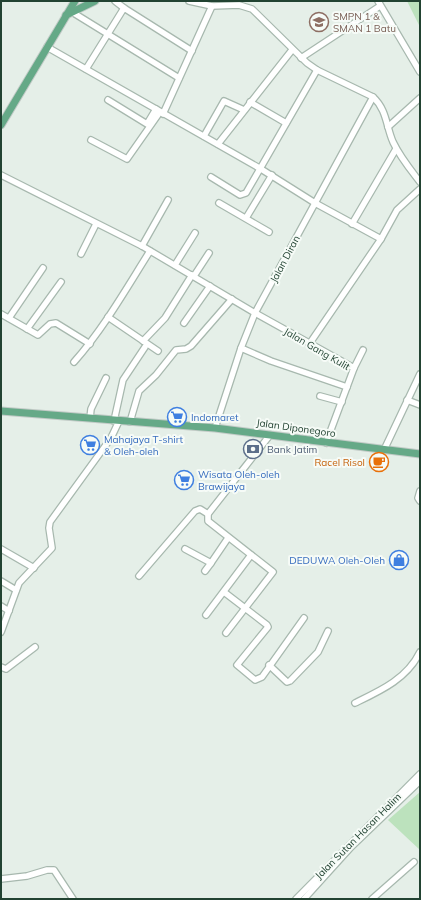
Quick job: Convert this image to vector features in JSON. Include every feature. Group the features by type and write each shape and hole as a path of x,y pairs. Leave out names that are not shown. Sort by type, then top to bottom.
{"main road":[{"path":"1,125 47,47 69,14 75,1"},
{"path":"80,1 82,4 88,5"},
{"path":"69,14 95,1"},
{"name":"Jalan Diponegoro","path":"2,412 215,428 420,454"}],"street":[{"path":"115,1 192,51"},
{"path":"189,1 212,6 237,3 252,9 258,13 300,58 317,70 373,97 380,104 385,114 396,149 420,182"},
{"path":"300,58 379,3 420,72"},
{"path":"91,140 127,159 160,112 179,78 212,6"},
{"path":"86,69 124,8"},
{"path":"69,14 179,78"},
{"path":"47,47 272,175 315,203 381,239"},
{"path":"218,144 292,50"},
{"path":"211,177 242,195 246,193 317,70"},
{"name":"Jalan Diran","path":"215,428 241,348 255,313 373,97"},
{"path":"388,127 420,98"},
{"path":"108,100 147,124 160,112"},
{"path":"204,136 224,101 244,110"},
{"path":"250,102 286,124"},
{"path":"352,224 396,149"},
{"name":"Jalan Gang Kulit","path":"1,175 142,246 255,313 354,368 326,443"},
{"path":"246,218 272,175"},
{"path":"310,343 381,239 399,206 420,189"},
{"path":"142,246 168,200"},
{"path":"219,203 269,232"},
{"path":"81,254 96,224"},
{"path":"175,265 195,233"},
{"path":"74,362 90,344 150,251"},
{"path":"1,632 16,590 22,580 52,548 49,528 50,522 112,438 123,380 144,344 165,318 210,253"},
{"path":"9,318 43,268"},
{"path":"27,329 61,282"},
{"path":"184,323 210,286"},
{"path":"130,422 139,391 156,375 176,350 188,348 232,299"},
{"path":"1,314 38,335 50,324 56,323 90,344"},
{"path":"108,317 144,344 158,351"},
{"path":"241,348 271,361 347,387"},
{"path":"354,368 363,350"},
{"path":"384,450 420,374"},
{"path":"90,418 91,409 106,378"},
{"path":"320,396 342,402"},
{"path":"407,400 420,405"},
{"path":"226,633 273,572 208,522 208,514 270,435"},
{"path":"420,492 418,498 420,501"},
{"path":"140,576 195,510 200,509 208,514"},
{"path":"205,571 228,538"},
{"path":"1,549 34,568"},
{"path":"185,549 210,563"},
{"path":"206,615 252,555"},
{"path":"1,581 16,590"},
{"path":"224,592 266,623 268,627 238,663 237,667 256,680 262,677 269,665 304,618"},
{"path":"1,606 9,611"},
{"path":"269,665 287,682 290,681 318,652 328,631"},
{"path":"1,667 6,669 35,647"},
{"path":"355,703 398,680 409,670 420,652"},
{"name":"Jalan Sutan Hasan Halim","path":"296,899 420,774"},
{"path":"304,899 351,847 420,781"},
{"path":"372,899 414,862"},
{"path":"1,878 27,876 47,870 54,870 74,899"}],"green space":[{"path":"407,1 420,1 420,27"},
{"path":"420,792 420,850 388,820"}],"place":[{"name":"SMPN 1 & SMAN 1 Batu","path":"319,22"},
{"name":"Indomaret","path":"177,417"},
{"name":"Mahajaya T-shirt & Oleh-oleh","path":"90,445"},
{"name":"Bank Jatim","path":"253,449"},
{"name":"Racel Risol","path":"379,462"},
{"name":"Wisata Oleh-oleh Brawijaya","path":"184,480"},
{"name":"DEDUWA Oleh-Oleh","path":"399,560"}]}
